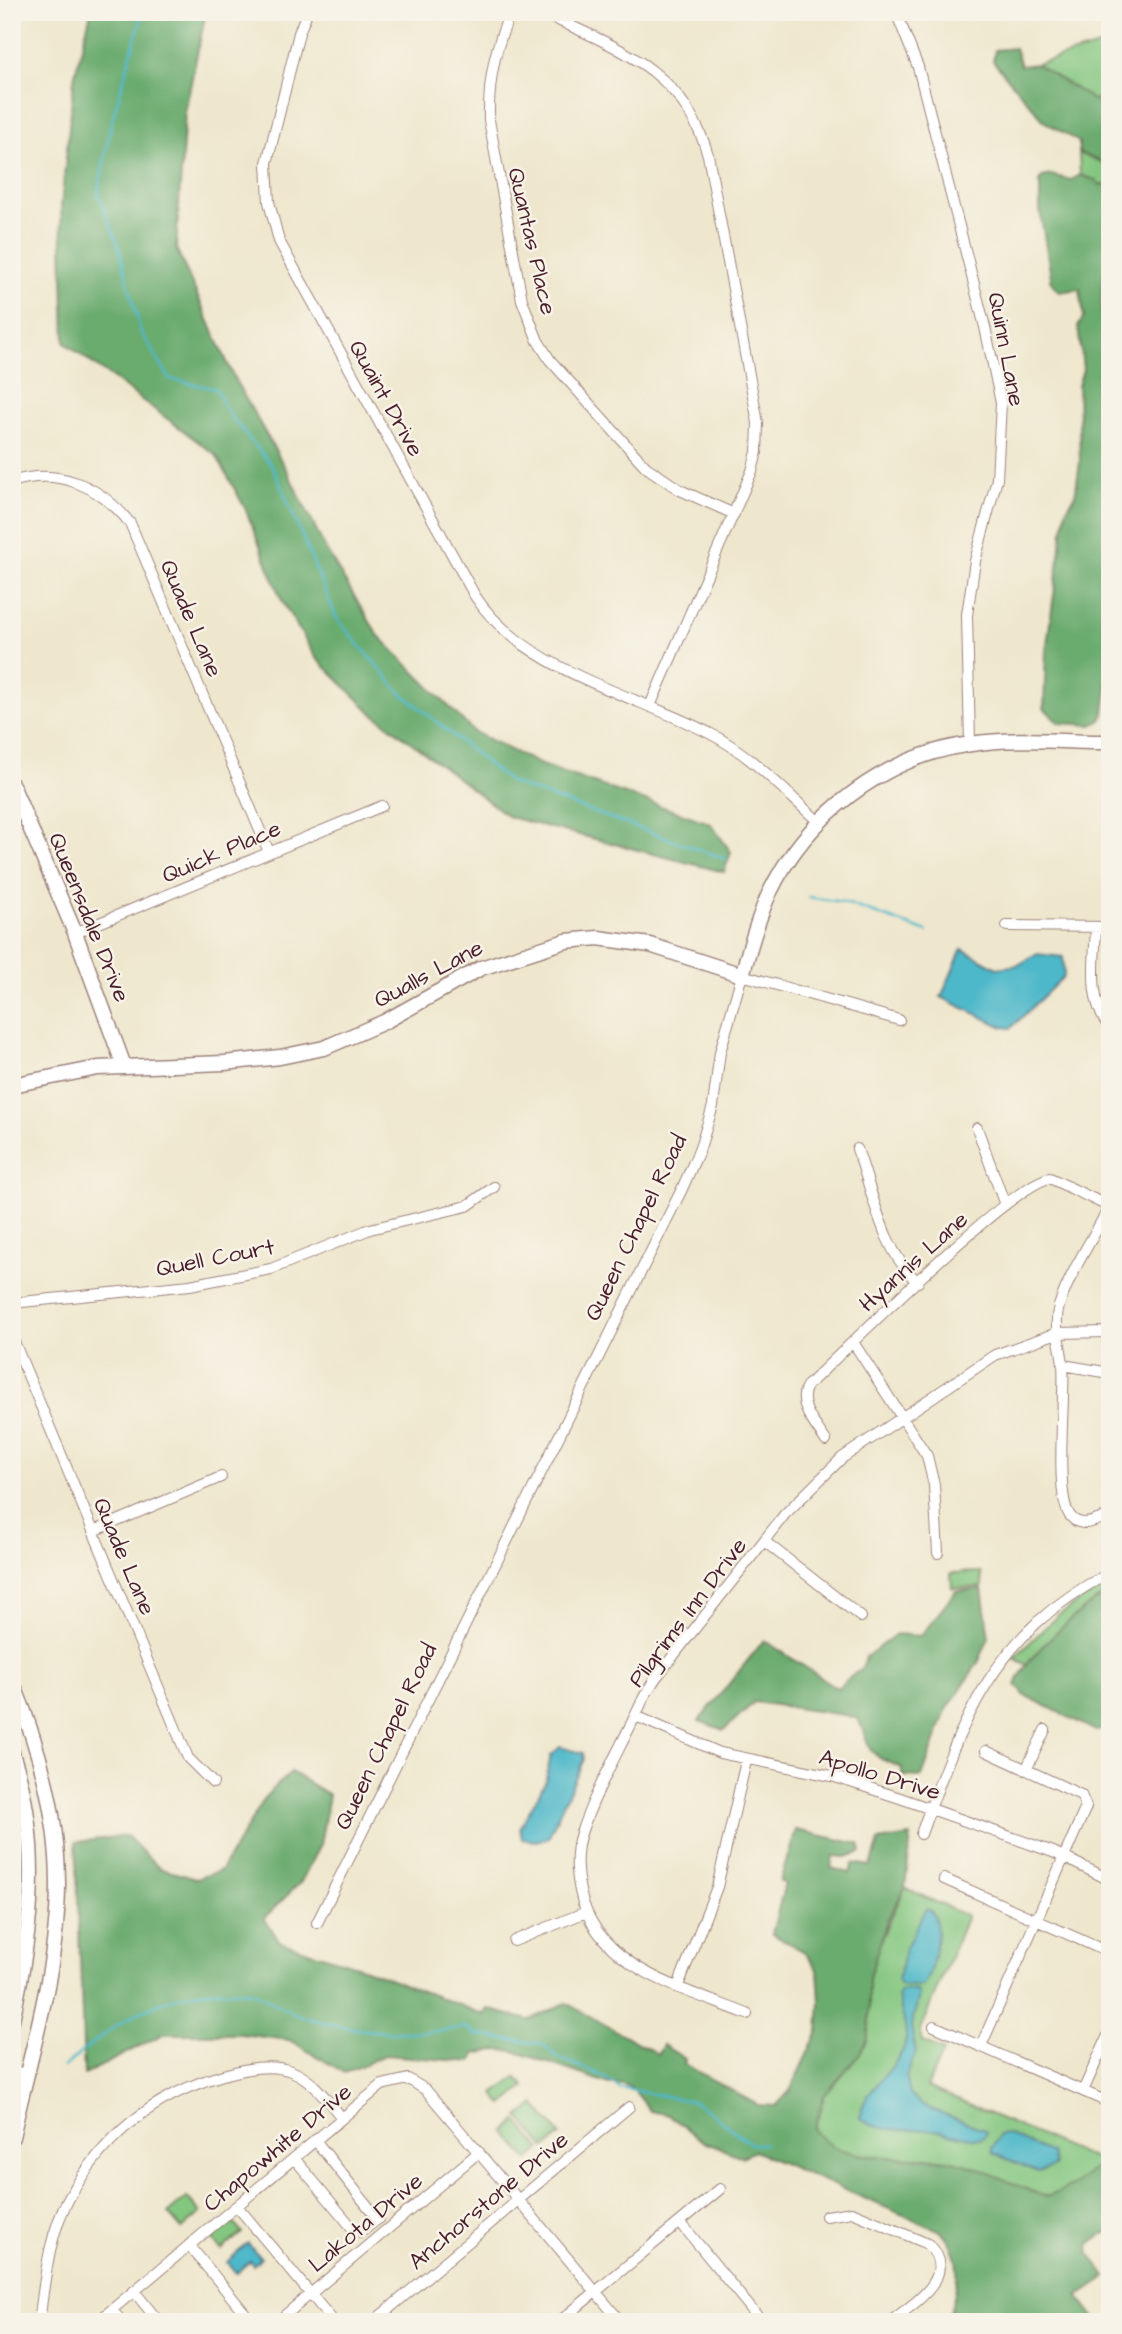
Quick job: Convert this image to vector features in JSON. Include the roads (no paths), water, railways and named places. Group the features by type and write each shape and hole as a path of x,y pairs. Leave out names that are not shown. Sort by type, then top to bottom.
{"street":[{"name":"Quaint Drive","path":"307,12 299,33 267,163 269,202 285,254 486,611 519,642 538,654 733,746 818,821"},
{"name":"Quantas Place","path":"511,12 494,62 488,97 489,120 522,300 529,321 544,350 562,375 646,467 680,490 734,514"},
{"path":"541,12 653,68 688,106 703,136 758,423 757,452 752,471 650,706"},
{"name":"Quinn Lane","path":"896,12 918,67 988,339 1001,403 997,479 975,561 968,601 966,660 970,744"},
{"name":"Quade Lane","path":"12,482 44,477 78,482 106,498 130,523 269,852"},
{"name":"Queen Chapel Road","path":"317,1923 687,1179 713,1106 720,1052 742,975 769,895 790,858 818,821 840,803 897,766 970,744 1002,741 1110,742"},
{"name":"Queensdale Drive","path":"12,785 75,933 124,1066"},
{"name":"Quick Place","path":"75,933 382,806"},
{"path":"1007,926 1110,927"},
{"path":"1096,927 1094,990 1098,1007 1110,1028"},
{"name":"Qualls Lane","path":"12,1085 74,1071 124,1066 235,1062 324,1048 384,1022 481,968 575,940 598,938 650,945 742,975 900,1020"},
{"path":"977,1128 1005,1205"},
{"path":"857,1149 893,1251 908,1273 918,1282"},
{"name":"Hyannis Lane","path":"826,1441 804,1406 803,1392 853,1342 1005,1205 1032,1184 1050,1178 1110,1207"},
{"name":"Quell Court","path":"12,1303 190,1285 271,1269 370,1230 467,1206 494,1187"},
{"path":"1110,1207 1063,1296 1057,1333 1063,1365 1061,1475 1068,1513 1073,1520 1086,1524 1110,1515"},
{"name":"Pilgrims Inn Drive","path":"747,2014 633,1965 615,1953 598,1936 586,1912 577,1876 580,1834 655,1679 764,1541 821,1475 902,1416 995,1355 1057,1333 1110,1332"},
{"name":"Quade Lane","path":"12,1337 188,1758 212,1783"},
{"path":"853,1342 927,1456 932,1470 938,1553"},
{"path":"1063,1365 1110,1373"},
{"path":"94,1531 221,1477"},
{"path":"764,1541 862,1617"},
{"path":"921,1834 961,1726 1001,1661 1040,1620 1110,1573"},
{"path":"12,1681 48,1788 58,1884 54,1944 19,2072 12,2137"},
{"name":"Apollo Drive","path":"636,1716 706,1748 746,1761 832,1776 930,1809 1064,1856 1110,1880"},
{"path":"1026,1770 1045,1730"},
{"path":"981,2046 1084,1815 1086,1801 1081,1795 986,1751"},
{"path":"12,1753 25,1799 33,1865 31,1919 12,2020"},
{"path":"678,1986 717,1887 746,1761"},
{"path":"944,1879 1110,1953"},
{"path":"514,1941 586,1912"},
{"path":"934,2026 1110,2103"},
{"path":"1083,2091 1110,2031"},
{"path":"39,2322 49,2249 67,2200 112,2137 145,2109 202,2081 239,2070 274,2067 294,2072 317,2089 342,2118"},
{"name":"Chapowhite Drive","path":"97,2322 382,2085 408,2079 426,2090 479,2152"},
{"name":"Anchorstone Drive","path":"373,2322 629,2107"},
{"path":"293,2158 354,2230 361,2232 370,2226 377,2215 315,2140"},
{"path":"479,2152 621,2322"},
{"name":"Lakota Drive","path":"277,2322 479,2152"},
{"path":"559,2322 720,2189"},
{"path":"237,2206 334,2322"},
{"path":"826,2216 852,2211 928,2244 935,2252 940,2270 937,2279 890,2322"},
{"path":"680,2222 762,2322"},
{"path":"189,2245 252,2322"},
{"path":"134,2291 159,2322"},
{"path":"112,2309 122,2322"}],"water":[{"path":"962,949 997,968 1018,965 1037,954 1063,957 1064,976 1011,1028 1003,1027 941,997"},
{"path":"560,1747 583,1753 584,1759 548,1838 536,1841 522,1839 520,1828 545,1783 551,1755"},
{"path":"929,1909 934,1915 937,1935 927,1979 923,1986 902,1986 897,1981 906,1947 925,1910"},
{"path":"900,1991 917,1991 919,1996 911,2026 916,2052 906,2076 910,2093 921,2105 985,2130 986,2134 982,2139 934,2130 886,2129 860,2118 867,2097 903,2050 906,2034 898,1995"},
{"path":"1007,2134 1051,2153 1055,2166 1038,2172 993,2153 992,2148 1000,2135"},
{"path":"248,2243 261,2258 253,2265 250,2261 236,2273 227,2262"}],"waterway":[{"path":"143,12 111,124 98,193 118,244 141,332 170,379 216,389 228,413 273,467 337,619 399,691 511,783 726,859"},
{"path":"808,897 843,902 927,932"},
{"path":"64,2067 100,2037 161,2002 205,1991 246,1991 261,1995 298,2015 339,2026 381,2032 423,2032 466,2027 476,2035 543,2044 555,2056 600,2075 620,2088 696,2102 751,2144 764,2144"}]}
